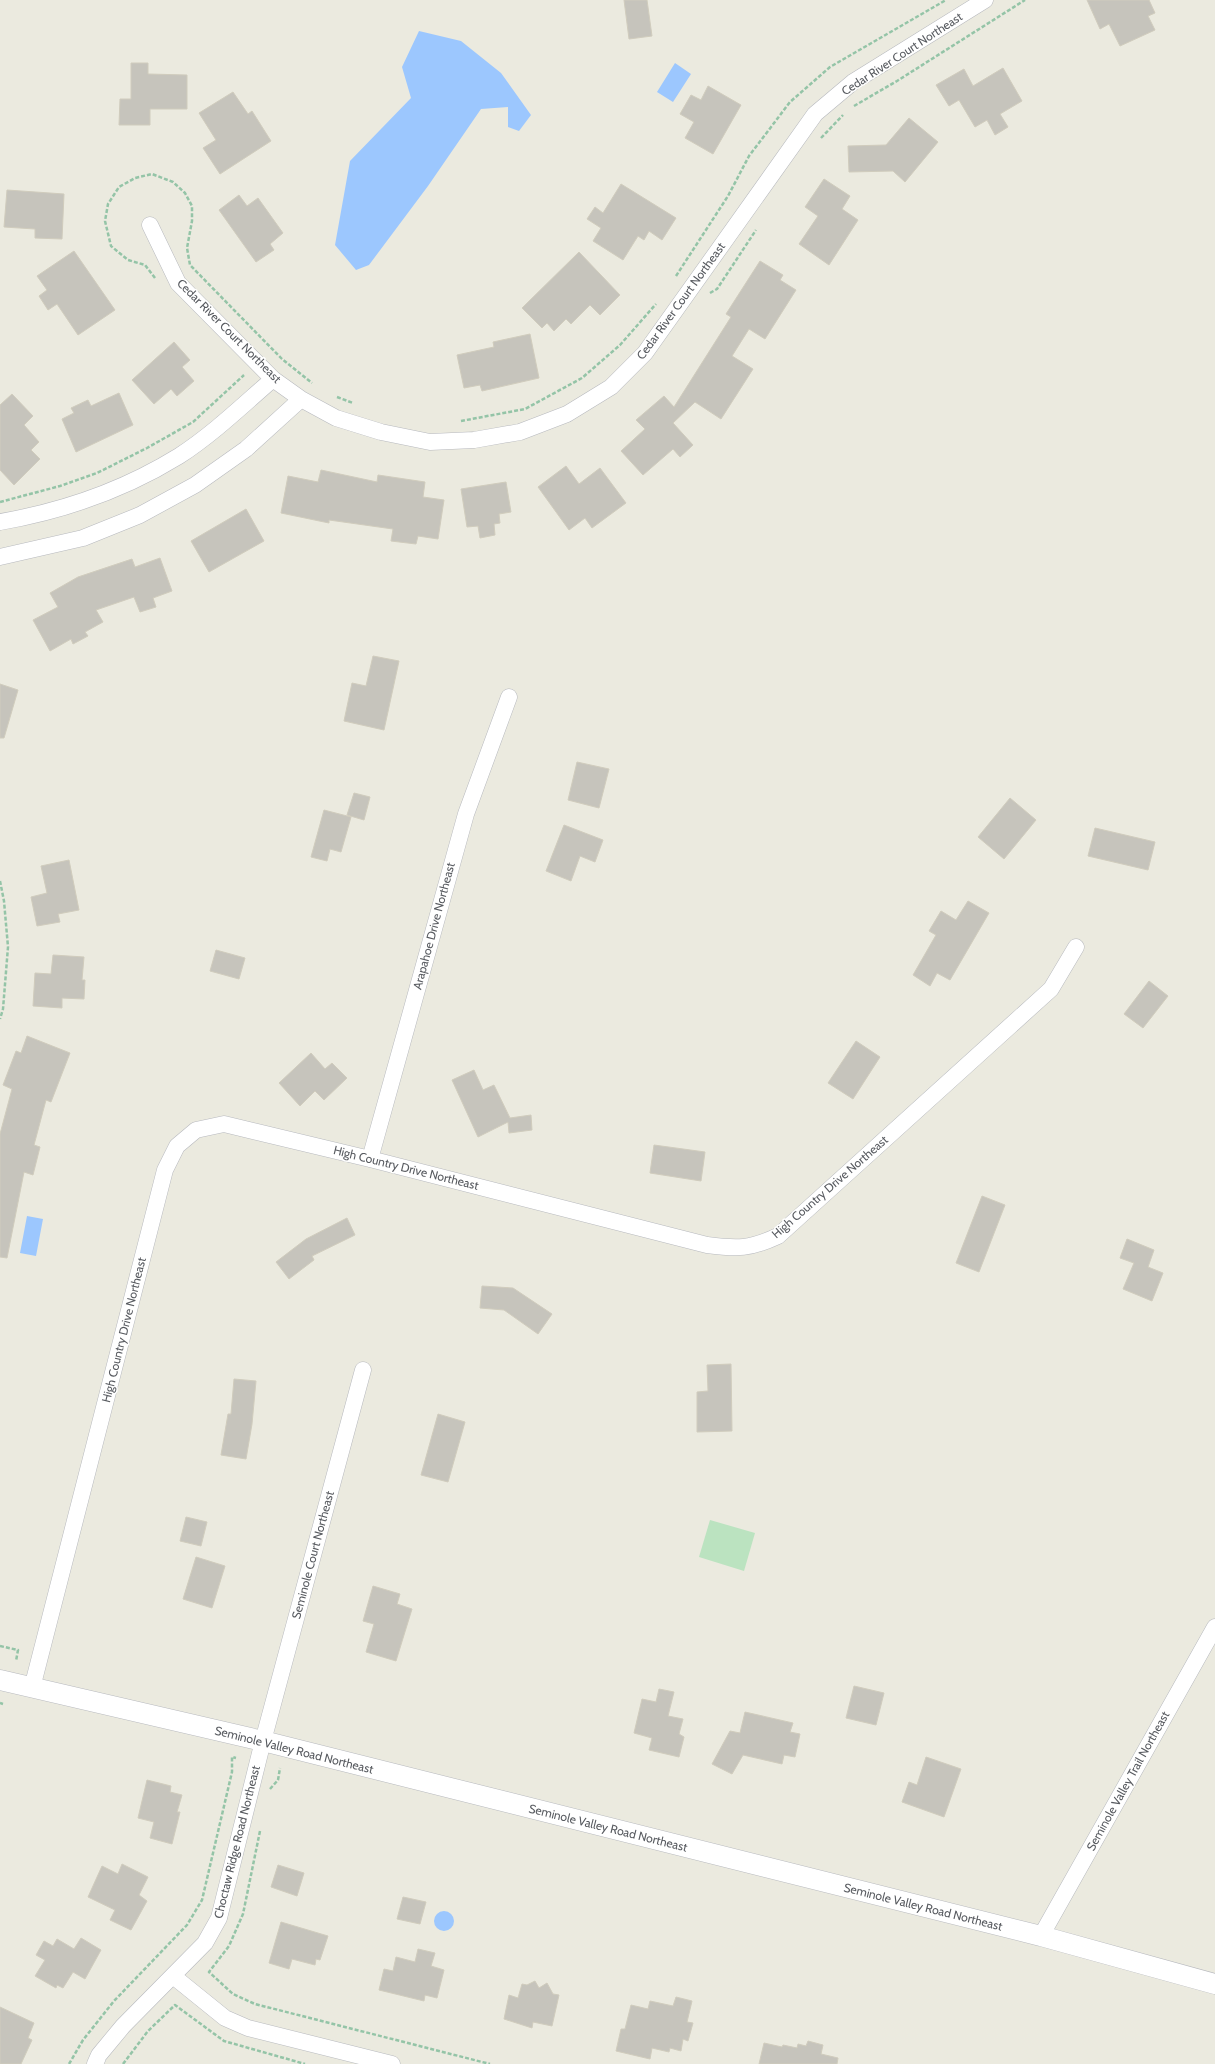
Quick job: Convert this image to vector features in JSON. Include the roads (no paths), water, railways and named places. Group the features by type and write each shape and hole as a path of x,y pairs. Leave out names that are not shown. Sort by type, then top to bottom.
{"street":[{"name":"Cedar River Court Northeast","path":"150,225 178,283 273,379 301,399 336,418 381,432 430,442 474,440 520,432 567,414 611,387 645,353 815,114 853,82 985,0"},
{"path":"0,522 76,505 124,485 179,456 222,423 273,379"},
{"path":"0,557 84,538 140,515 195,485 246,449 301,399"},
{"name":"Arapahoe Drive Northeast","path":"370,1159 466,814 508,696"},
{"name":"High Country Drive Northeast","path":"32,1688 165,1170 177,1146 196,1130 224,1124 370,1159 707,1245 736,1248 760,1245 778,1236 1051,989 1076,947"},
{"name":"Seminole Court Northeast","path":"263,1741 362,1370"},
{"name":"Seminole Valley Trail Northeast","path":"1041,1936 1215,1627"},
{"name":"Seminole Valley Road Northeast","path":"0,1680 263,1741 1041,1936 1215,1984"},
{"name":"Choctaw Ridge Road Northeast","path":"95,2064 100,2055 123,2026 205,1943 219,1918 263,1741"},
{"path":"173,1976 225,2018 248,2028 392,2064"}],"water":[{"path":"419,31 461,41 501,73 531,115 519,131 508,127 508,107 481,109 428,186 369,265 356,270 335,245 350,161 411,98 402,67"},
{"path":"675,63 691,74 673,102 657,92"},
{"path":"27,1216 43,1219 36,1256 20,1253"},
{"path":"444,1911 451,1914 454,1921 451,1928 444,1931 437,1928 434,1921 437,1914"}]}
